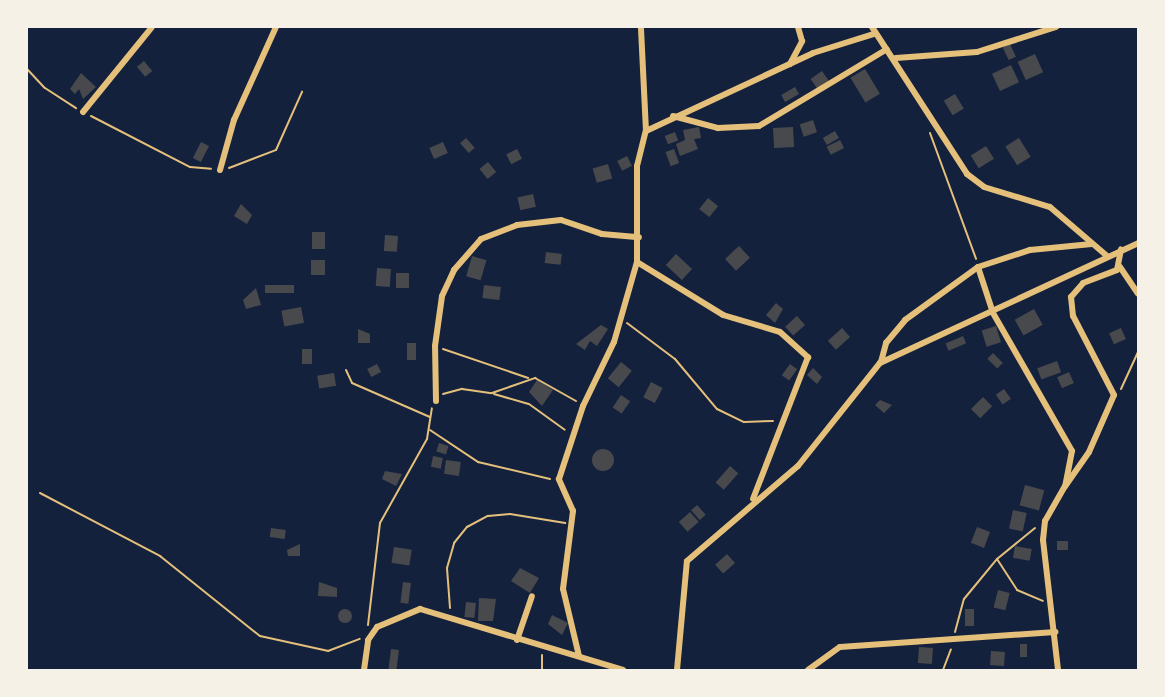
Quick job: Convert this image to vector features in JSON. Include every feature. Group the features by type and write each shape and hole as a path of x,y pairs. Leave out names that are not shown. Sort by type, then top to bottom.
{"street":[{"path":"83,112 152,27"},
{"path":"220,170 234,120 276,27"},
{"path":"579,656 563,589 573,526 573,511 559,479 583,406 621,321 637,262 639,237 637,166 646,130 640,27"},
{"path":"790,64 802,41 798,27"},
{"path":"896,58 977,52 1056,27"},
{"path":"646,130 672,116 743,90 790,64 873,31 896,58 951,155 976,182 1050,207 1106,255"},
{"path":"672,116 718,128 759,126 887,49"},
{"path":"436,401 435,345 446,287 467,252 489,235 517,225 561,220 602,234 639,237"},
{"path":"880,363 924,338 993,313 1106,255 1138,243"},
{"path":"677,670 687,561 753,500 805,458 880,363 886,343 905,320 978,267 1030,250 1092,244"},
{"path":"1121,249 1120,267 1138,294"},
{"path":"637,262 723,315 780,332 807,355 808,366 784,417 753,500"},
{"path":"978,267 993,313 1066,436 1072,455 1065,486"},
{"path":"1058,670 1045,521 1065,486 1089,452 1114,395 1070,303 1083,283 1120,267"},
{"path":"517,640 532,596"},
{"path":"364,670 368,640 387,618 420,609 623,670"},
{"path":"808,670 840,647 1055,632"}],"path":[{"path":"27,69 45,88 83,112 190,167 220,170 276,150 302,92"},
{"path":"927,113 933,154 978,267"},
{"path":"621,321 636,326 666,351 732,418 760,424 784,417"},
{"path":"435,345 528,378 544,380 583,406"},
{"path":"1114,395 1138,352"},
{"path":"346,370 352,383 430,417"},
{"path":"492,393 528,378"},
{"path":"40,493 160,556 260,636 336,651 368,633 380,523 429,430 430,417 436,401 455,390 492,393 529,404 573,434"},
{"path":"429,430 492,467 559,479"},
{"path":"455,620 446,592 447,568 454,543 467,527 488,516 510,514 573,526"},
{"path":"943,670 954,638 960,605 997,559 1045,521"},
{"path":"997,559 1021,593 1051,604"},
{"path":"542,646 542,670"}],"building":[{"path":"1010,44 1016,57 1009,60 1003,47"},
{"path":"1035,54 1043,72 1026,80 1018,62"},
{"path":"144,61 152,71 145,77 137,67"},
{"path":"1011,65 1019,82 1000,91 992,74"},
{"path":"865,69 880,94 865,103 850,78"},
{"path":"822,71 829,81 817,89 811,79"},
{"path":"81,73 96,87 83,99 79,89 75,94 70,89"},
{"path":"795,87 799,94 785,102 781,95"},
{"path":"955,94 964,109 953,115 944,101"},
{"path":"813,120 817,132 804,137 800,124"},
{"path":"699,127 701,138 694,139 698,149 680,156 676,144 685,140 683,130"},
{"path":"793,127 794,147 774,148 773,128"},
{"path":"835,131 839,138 827,145 823,138"},
{"path":"675,132 678,140 668,144 665,136"},
{"path":"466,138 475,148 469,153 460,143"},
{"path":"1019,138 1031,157 1017,165 1005,146"},
{"path":"840,140 844,148 831,155 827,147"},
{"path":"201,142 209,146 201,162 193,158"},
{"path":"443,142 448,153 434,159 429,148"},
{"path":"986,146 994,159 979,168 971,156"},
{"path":"517,149 522,159 511,164 506,154"},
{"path":"674,149 679,163 671,166 666,152"},
{"path":"627,156 632,166 622,171 617,161"},
{"path":"488,162 496,172 488,179 479,169"},
{"path":"608,164 612,178 597,183 593,168"},
{"path":"533,194 536,207 520,210 517,198"},
{"path":"708,198 718,206 709,217 699,209"},
{"path":"241,204 252,215 247,224 234,216"},
{"path":"312,232 325,232 325,249 312,249"},
{"path":"385,235 398,236 397,252 384,251"},
{"path":"739,246 750,258 736,271 725,259"},
{"path":"546,252 562,254 561,265 545,263"},
{"path":"676,254 692,269 682,280 666,265"},
{"path":"472,256 486,260 481,280 466,276"},
{"path":"311,260 325,260 325,275 311,275"},
{"path":"377,268 391,269 390,287 376,286"},
{"path":"396,273 409,273 409,288 396,288"},
{"path":"265,285 294,285 294,293 265,293"},
{"path":"484,285 501,287 499,300 482,298"},
{"path":"256,288 261,305 246,309 243,300"},
{"path":"776,303 783,309 775,323 766,315"},
{"path":"301,307 304,323 284,327 281,311"},
{"path":"1034,309 1043,325 1023,335 1015,320"},
{"path":"797,316 805,325 793,336 785,327"},
{"path":"601,325 608,329 597,346 590,341 585,350 576,344"},
{"path":"996,326 1001,342 987,347 982,330"},
{"path":"842,328 850,337 836,350 828,341"},
{"path":"1121,328 1126,339 1114,344 1109,333"},
{"path":"358,329 370,334 370,343 358,343"},
{"path":"963,336 966,343 949,351 946,343"},
{"path":"407,343 416,343 416,360 407,360"},
{"path":"302,349 312,349 312,364 302,364"},
{"path":"993,353 1003,363 997,369 987,359"},
{"path":"1057,361 1061,372 1041,379 1037,368"},
{"path":"621,362 632,371 619,387 608,378"},
{"path":"377,364 381,372 371,377 367,369"},
{"path":"790,364 797,369 789,381 782,375"},
{"path":"813,368 822,377 817,384 807,375"},
{"path":"1069,372 1074,383 1062,388 1057,377"},
{"path":"334,373 336,386 319,388 317,376"},
{"path":"537,380 553,390 542,406 529,392"},
{"path":"651,382 663,388 655,403 643,397"},
{"path":"1004,389 1011,399 1003,405 996,395"},
{"path":"621,395 630,401 622,414 613,407"},
{"path":"983,397 992,406 980,418 971,409"},
{"path":"880,400 892,405 884,413 875,405"},
{"path":"439,443 449,446 446,455 436,452"},
{"path":"603,449 611,452 614,460 611,468 603,471 595,468 592,460 595,452"},
{"path":"433,456 443,458 441,469 431,467"},
{"path":"446,460 461,462 459,476 444,474"},
{"path":"730,466 738,473 724,490 716,483"},
{"path":"385,471 402,474 396,486 382,479"},
{"path":"1025,485 1044,490 1039,510 1020,505"},
{"path":"697,505 706,515 700,520 691,510"},
{"path":"1013,510 1027,513 1023,531 1009,529"},
{"path":"690,512 699,522 688,532 679,522"},
{"path":"977,527 990,532 984,548 971,543"},
{"path":"271,528 286,530 285,539 270,537"},
{"path":"1057,541 1068,541 1068,550 1057,550"},
{"path":"300,544 300,556 288,556 287,550"},
{"path":"1015,546 1032,549 1030,561 1013,558"},
{"path":"394,547 412,550 409,566 391,563"},
{"path":"727,554 735,563 723,574 715,565"},
{"path":"520,568 539,578 530,593 511,581"},
{"path":"319,582 337,588 337,597 318,596"},
{"path":"403,582 411,583 408,604 400,603"},
{"path":"998,590 1010,593 1005,610 994,607"},
{"path":"479,598 496,599 493,621 478,621"},
{"path":"466,602 476,603 474,618 464,617"},
{"path":"345,609 350,611 352,616 350,621 345,623 340,621 338,616 340,611"},
{"path":"965,609 974,609 974,626 965,626"},
{"path":"552,615 568,623 562,635 548,624"},
{"path":"1020,644 1027,644 1027,657 1020,657"},
{"path":"919,647 933,648 932,664 918,663"},
{"path":"391,649 399,650 397,670 389,669"},
{"path":"991,651 1005,652 1004,666 990,665"}]}
